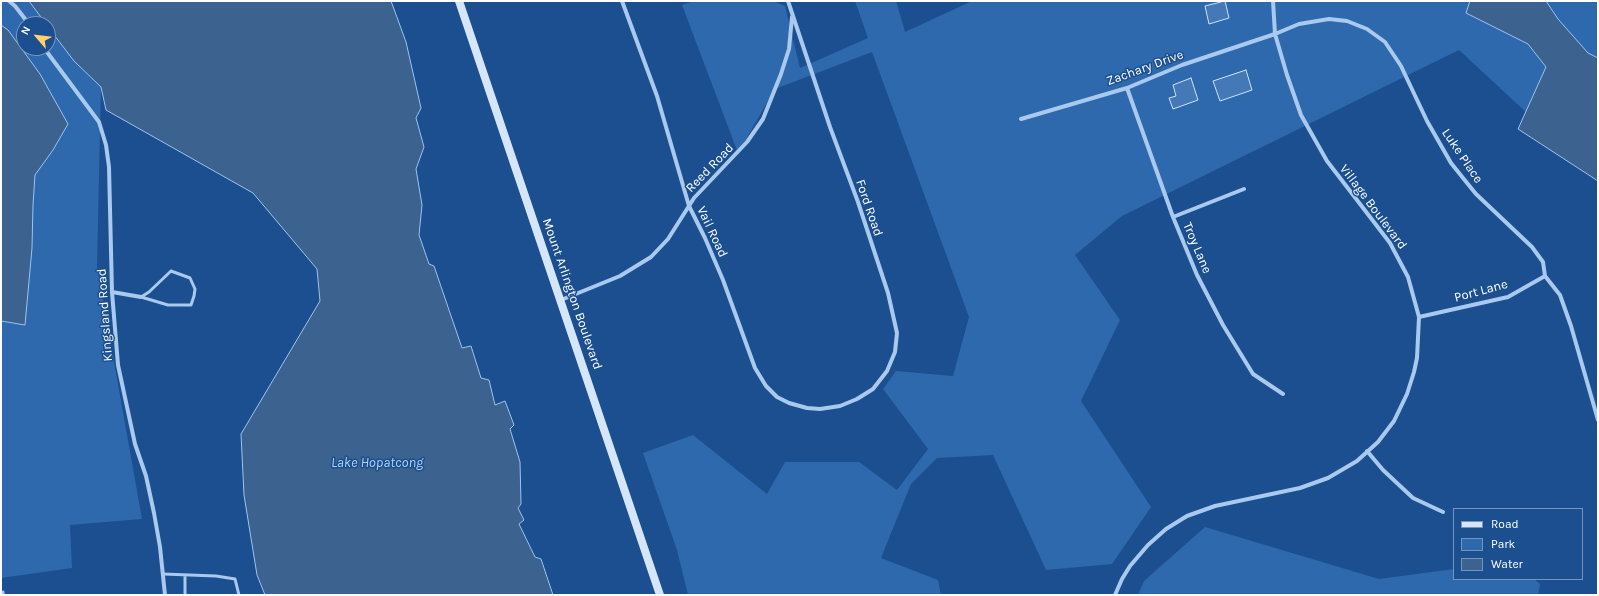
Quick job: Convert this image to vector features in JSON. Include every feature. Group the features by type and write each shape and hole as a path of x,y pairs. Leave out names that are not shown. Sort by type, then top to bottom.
{"main road":[{"name":"Mount Arlington Boulevard","path":"459,1 660,595"}],"street":[{"path":"9,1 23,16"},
{"name":"Vail Road","path":"622,1 659,102 689,206 723,280 755,368 766,386 777,397 789,404 820,409 845,404"},
{"name":"Ford Road","path":"788,1 830,127 858,202 888,294 897,333 895,352 887,371 872,389 857,399 845,404"},
{"name":"Village Boulevard","path":"1115,595 1122,579 1144,550 1166,529 1187,516 1215,506 1300,488 1342,470 1357,461 1378,442 1394,421 1408,394 1417,358 1419,317 1408,277 1390,243 1326,161 1301,115 1286,75 1275,34 1272,1"},
{"name":"Reed Road","path":"561,300 620,276 652,257 668,239 694,198 747,142 763,119 789,49 792,14"},
{"name":"Luke Place","path":"1275,34 1299,24 1329,19 1356,23 1377,35 1385,42 1401,66 1427,121 1451,162 1476,194 1532,246 1543,262 1545,276 1560,294 1583,363 1598,420"},
{"name":"Zachary Drive","path":"1021,119 1127,88 1182,65 1275,34"},
{"name":"Kingsland Road","path":"50,56 99,122 106,145 109,167 112,292 118,365 135,444 146,476 160,547 165,595"},
{"name":"Troy Lane","path":"1127,88 1173,217 1197,275 1237,350 1253,374 1283,394"},
{"path":"1173,217 1244,190"},
{"name":"Port Lane","path":"1419,317 1508,296 1545,276"},
{"path":"112,292 141,297"},
{"path":"1367,452 1413,498 1443,512"}],"lane":[{"path":"171,272 190,278 195,289 191,304 168,305 141,297 149,292 171,272"},
{"path":"163,574 216,576 235,579 239,595"},
{"path":"185,574 185,595"},
{"path":"1,593 3,592 3,595"}],"green space":[{"path":"1,1 29,1 40,16 16,16 16,56 56,56 56,37 74,61 101,87 97,266 142,519 70,525 72,568 1,578"},
{"path":"694,1 773,1 785,6 800,68 868,38 855,1 896,1 905,32 972,1 1598,1 1598,179 1459,50 1122,216 1075,255 1120,320 1081,401 1151,507 1112,564 1046,570 993,455 937,458 911,484 881,558 938,580 941,595 688,595 677,550 643,453 693,435 767,494 785,462 859,462 897,490 928,449 883,389 896,371 953,376 969,317 872,52 775,89 738,153 682,5"},
{"path":"1205,527 1379,579 1453,569 1453,580 1535,580 1540,584 1538,595 1138,595 1144,581"}],"water":[{"name":"Lake Hopatcong","path":"29,1 391,1 406,42 421,108 416,118 424,147 416,169 422,205 419,235 429,264 434,266 462,348 471,346 481,378 489,380 495,405 505,401 514,425 510,429 520,462 521,504 518,508 524,520 519,524 535,557 541,559 553,595 265,595 257,575 244,495 241,434 320,301 317,269 253,193 106,110 101,87 74,61 56,37 56,16 40,16"},
{"path":"1470,1 1546,1 1558,19 1588,53 1598,58 1598,181 1518,129 1546,67 1528,44 1466,13"},
{"path":"1,25 8,30 16,41 16,56 27,56 40,74 68,124 53,150 35,175 32,248 25,325 1,321"}],"building":[{"path":"1225,1 1229,18 1209,24 1205,6"},
{"path":"1246,70 1252,90 1220,101 1213,81"},
{"path":"1191,78 1198,100 1173,109 1169,98 1176,96 1173,85"}]}
